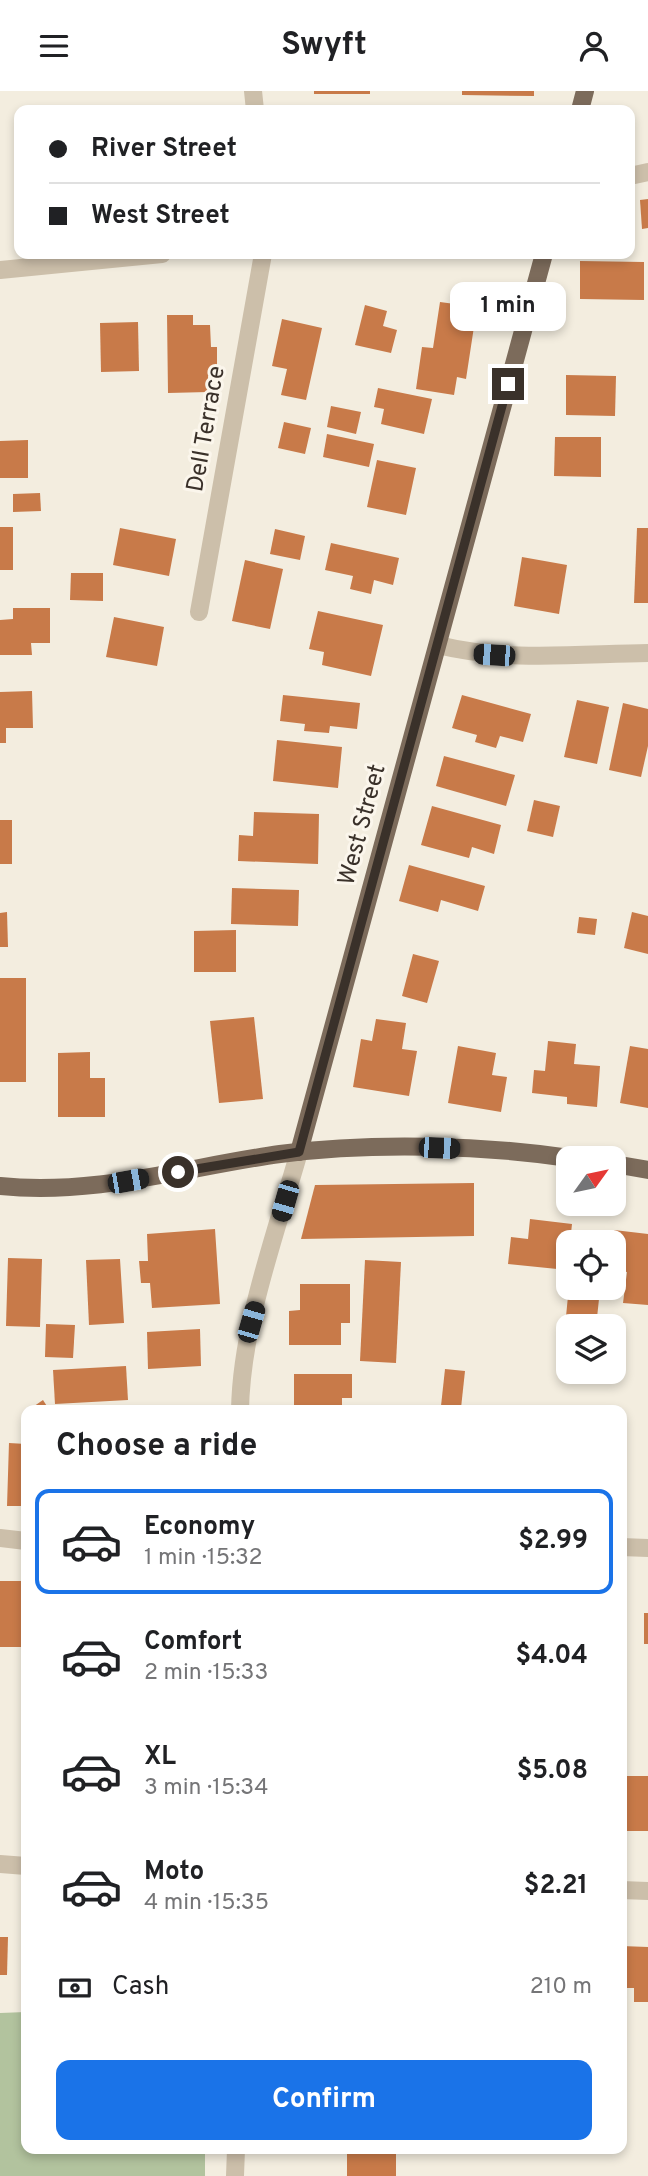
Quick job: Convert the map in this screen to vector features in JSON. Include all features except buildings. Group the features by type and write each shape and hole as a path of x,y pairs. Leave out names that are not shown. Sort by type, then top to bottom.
{"main road":[{"name":"West Street","path":"299,1152 543,259"},
{"path":"0,1186 39,1188 99,1185 299,1152 439,1148 513,1151 556,1156"},
{"path":"626,1166 648,1170"}],"street":[{"path":"0,270 111,259"},
{"name":"Dell Terrace","path":"199,612 261,259"},
{"path":"438,645 463,652 494,655 648,653"},
{"name":"West Street","path":"240,1405 243,1364 251,1322 299,1152"},
{"path":"0,1538 21,1540"},
{"path":"627,1547 648,1548"},
{"path":"0,1864 21,1866"},
{"path":"627,1890 648,1891"},
{"path":"235,2176 236,2154"}],"green space":[{"path":"21,2012 21,2154 205,2154 205,2176 0,2176 0,2013"}],"route":[{"path":"178,1172 299,1152 508,384"}]}
